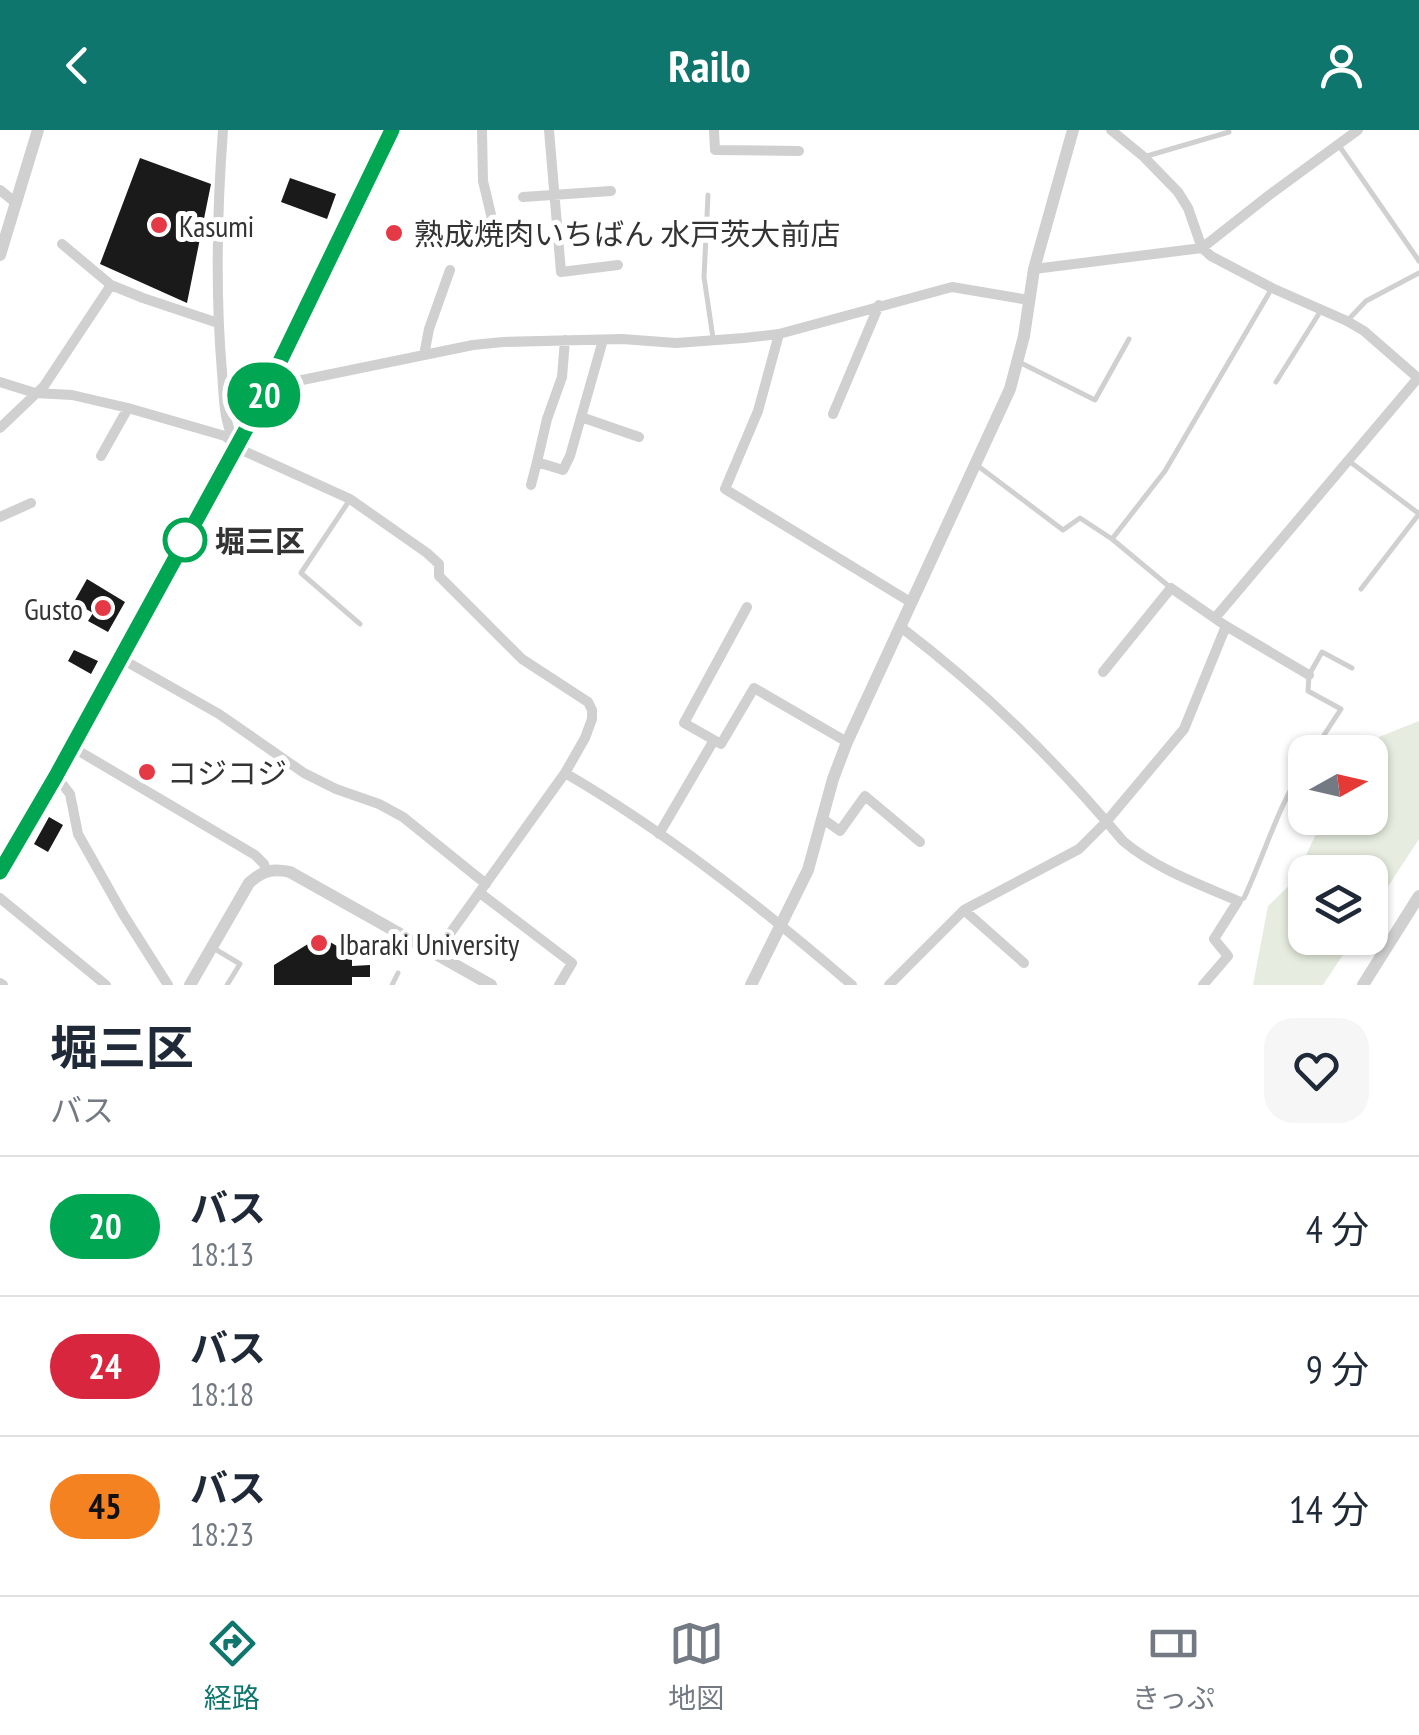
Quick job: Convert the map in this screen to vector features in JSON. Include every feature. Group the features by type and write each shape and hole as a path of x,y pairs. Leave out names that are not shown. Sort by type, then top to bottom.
{"highway":[{"path":"0,872 268,387 392,130"}],"street":[{"path":"0,255 38,130"},
{"path":"223,130 218,199 218,323 227,424 237,445"},
{"path":"475,232 494,224 483,180 482,130"},
{"path":"549,130 561,272 618,265"},
{"path":"714,130 714,150 799,151"},
{"path":"751,985 808,870 847,742 1010,389 1019,362 1034,269 1073,130"},
{"path":"1112,130 1178,192 1202,248 1272,288 1364,331 1419,377 1215,618"},
{"path":"1034,269 1202,248 1358,130"},
{"path":"0,190 16,203"},
{"path":"523,197 610,190"},
{"path":"62,244 111,285 218,323"},
{"path":"424,355 450,270"},
{"path":"0,428 44,386 111,285"},
{"path":"268,387 473,345 622,339 714,341 779,334 952,287 1029,300"},
{"path":"833,414 879,305"},
{"path":"779,334 758,411 725,489 912,603"},
{"path":"531,486 562,378 564,340"},
{"path":"537,462 563,470 604,340"},
{"path":"0,382 35,393 72,395 128,408 219,434 244,451 350,499 428,553 439,564 439,576 522,659 588,702 592,719 565,773 436,953"},
{"path":"101,456 128,408"},
{"path":"581,417 639,437"},
{"path":"0,517 31,503"},
{"path":"1104,672 1170,588 1308,676"},
{"path":"748,607 684,723 721,744 754,688 847,742"},
{"path":"888,985 964,910 1079,849 1106,822 1184,728 1226,626"},
{"path":"902,628 1002,710 1134,851 1166,870 1238,901 1214,939 1228,956 1202,985"},
{"path":"120,658 219,714 304,772 403,817 572,963 558,985"},
{"path":"659,834 714,740"},
{"path":"72,747 255,855 266,871"},
{"path":"565,773 659,834 782,925 852,985"},
{"path":"56,776 70,794 78,834 168,985"},
{"path":"823,820 840,831 866,796 920,842"},
{"path":"190,985 249,883 266,871 290,872 491,985"},
{"path":"1362,985 1419,896"},
{"path":"0,898 106,985"},
{"path":"964,910 1024,964"}],"lane":[{"path":"1144,157 1229,132"},
{"path":"1338,144 1419,261"},
{"path":"708,194 704,277 714,341"},
{"path":"1347,321 1366,301 1419,273"},
{"path":"1112,539 1165,471 1272,288"},
{"path":"1276,382 1322,310"},
{"path":"1019,362 1095,400 1129,339"},
{"path":"1348,461 1419,513 1361,589"},
{"path":"976,466 1063,530 1080,518 1112,539 1170,588"},
{"path":"350,499 301,573 360,624"},
{"path":"1324,735 1341,710 1308,691 1308,676 1322,652 1352,668"},
{"path":"1238,901 1244,898 1288,793"},
{"path":"212,948 240,964 227,985"},
{"path":"392,985 398,973"}],"shaded area":[{"path":"1419,721 1419,839 1388,886 1388,855 1306,855 1316,835 1388,835 1388,735 1384,735"},
{"path":"1288,887 1288,955 1343,955 1323,985 1253,985 1268,906"}],"building":[{"name":"Kasumi","path":"140,158 211,184 187,303 100,264"},
{"path":"290,178 336,194 327,219 281,202"},
{"name":"Gusto","path":"87,579 125,602 108,632 88,621 93,613 74,602"},
{"path":"74,650 98,661 91,674 68,661"},
{"path":"49,817 63,825 48,852 34,844"},
{"path":"316,939 342,949 352,959 352,966 370,965 370,977 352,977 352,985 274,985 274,965"}],"bus line":[{"name":"20","path":"0,872 256,411 392,130"}],"place":[{"name":"Kasumi","path":"159,225"},
{"name":"熟成焼肉いちばん 水戸茨大前店","path":"394,233"},
{"name":"堀三区","path":"185,540"},
{"name":"Gusto","path":"103,608"},
{"name":"コジコジ","path":"147,772"},
{"name":"Ibaraki University","path":"319,943"}]}
